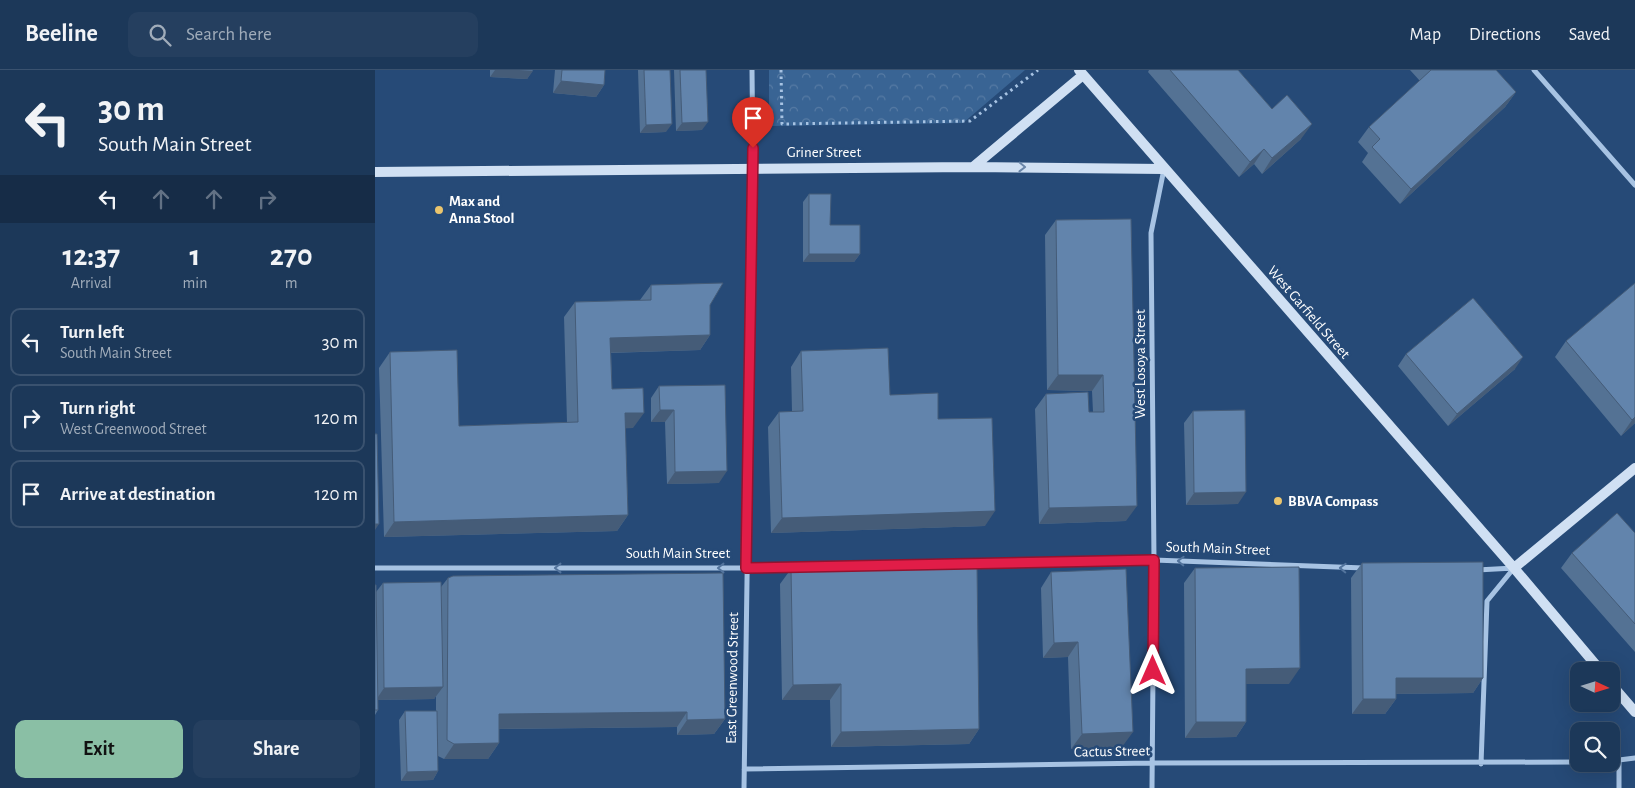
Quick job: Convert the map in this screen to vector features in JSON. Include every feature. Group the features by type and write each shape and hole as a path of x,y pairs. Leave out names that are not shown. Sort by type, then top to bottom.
{"main road":[{"path":"973,167 1083,72"},
{"name":"West Garfield Street","path":"1083,72 1164,169 1514,568 1593,662"},
{"name":"Griner Street","path":"375,172 753,167 1164,169"},
{"path":"1514,568 1635,468"},
{"path":"1620,694 1635,712"}],"street":[{"name":"East Greenwood Street","path":"744,788 753,70"},
{"path":"1534,70 1635,185"},
{"name":"West Losoya Street","path":"1153,788 1154,560 1151,233 1164,169"},
{"name":"South Main Street","path":"375,568 746,568 1154,560 1373,569"},
{"path":"1470,571 1514,568"},
{"path":"1481,764 1487,601 1514,568"},
{"path":"1620,761 1635,758"},
{"name":"Cactus Street","path":"744,769 1152,763 1481,764 1570,762"},
{"path":"1619,772 1619,788"}],"path":[{"path":"781,70 782,124 970,121 1038,70"}],"green space":[{"path":"769,70 1025,70 963,123 769,126"}],"building":[{"path":"562,70 605,70 604,85 561,81"},
{"path":"644,70 670,70 672,124 646,125"},
{"path":"680,70 706,70 708,122 682,123"},
{"path":"1170,70 1238,70 1272,109 1287,95 1312,124 1272,158 1264,149 1250,162"},
{"path":"1431,70 1496,70 1516,92 1411,189 1372,147 1380,139 1369,127"},
{"path":"809,194 831,194 830,225 860,225 860,254 809,254"},
{"path":"1131,219 1137,506 1049,508 1046,394 1088,392 1089,412 1104,412 1103,375 1058,375 1056,220"},
{"path":"723,283 710,305 710,335 610,338 612,389 643,388 644,413 625,413 628,515 394,522 390,352 457,350 459,426 578,422 575,302 651,300 651,285"},
{"path":"1635,283 1635,417 1632,420 1566,341"},
{"path":"1473,298 1523,357 1457,414 1406,354"},
{"path":"888,348 890,395 938,393 938,419 992,418 995,511 782,518 779,412 803,411 801,351"},
{"path":"725,385 727,471 675,472 674,410 660,410 659,386"},
{"path":"1245,410 1246,492 1194,493 1193,411"},
{"path":"375,434 377,434 379,524 375,524"},
{"path":"1617,513 1635,533 1635,624 1572,553"},
{"path":"1483,562 1483,678 1396,678 1396,699 1363,699 1362,563"},
{"path":"977,566 979,729 841,732 841,684 793,685 791,569"},
{"path":"1299,567 1300,668 1246,669 1246,722 1196,722 1195,568"},
{"path":"1126,569 1133,732 1082,734 1078,642 1054,643 1051,572"},
{"path":"723,573 725,719 687,720 687,712 499,714 499,743 454,744 447,740 448,578 453,576"},
{"path":"441,582 443,687 384,688 383,583"},
{"path":"376,585 378,710 375,710"},
{"path":"405,711 437,711 438,771 407,772"}],"place":[{"name":"Max and Anna Stool","path":"439,210"},
{"name":"BBVA Compass","path":"1278,501"}],"route":[{"path":"753,148 746,568 1154,560 1153,671"}]}
